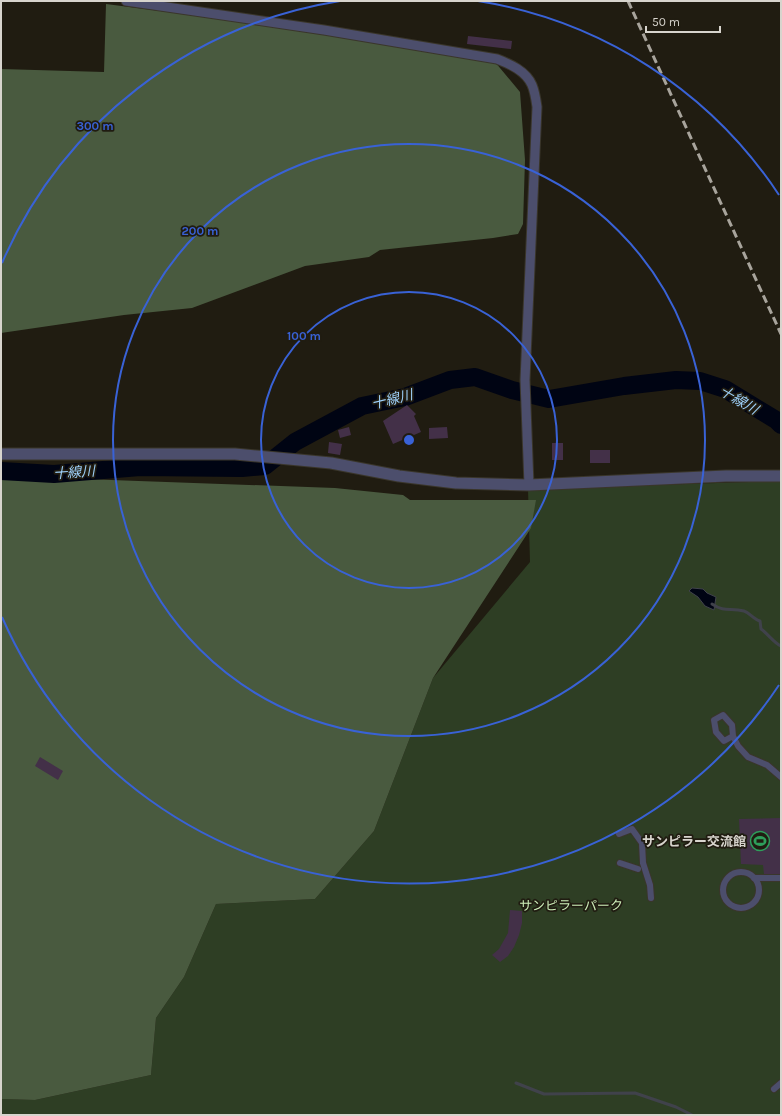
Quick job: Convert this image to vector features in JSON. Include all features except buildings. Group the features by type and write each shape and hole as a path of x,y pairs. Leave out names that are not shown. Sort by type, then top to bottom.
{"street":[{"path":"126,1 324,30 476,55 497,59 512,65 523,73 532,84 537,107 525,380 529,484"},
{"path":"1,454 228,454 331,463 399,476 456,483 529,484 726,476 781,476"},
{"path":"732,736 738,746 748,757 767,765 781,777"},
{"path":"619,834 632,829 642,843 643,863 650,885 651,898"},
{"path":"620,863 638,869"},
{"path":"754,878 757,883 758,894 752,904 747,907 736,907 726,900 723,888 728,878 739,872 745,873 754,878 781,878"},
{"path":"774,1089 781,1083"}],"green space":[{"path":"106,4 348,35 495,62 520,92 525,160 523,224 518,234 380,250 369,257 305,266 192,308 124,315 1,333 1,69 104,72"},
{"path":"1,476 335,488 403,495 410,500 536,500 531,528 433,678 374,831 315,899 216,904 184,977 156,1018 151,1075 35,1100 1,1099"},
{"name":"サンピラーパーク","path":"781,481 781,1115 1,1115 1,1099 35,1100 151,1075 156,1018 184,977 216,904 315,899 374,831 433,678 530,562 528,489"}],"shaded area":[{"path":"692,588 703,589 707,593 716,597 714,610 705,606 698,597 689,591"}],"waterway":[{"name":"十線川","path":"1,471 54,474 140,467 242,468 265,466 295,442 362,406 405,397 450,380 475,377 512,390 549,399 624,386 676,380 700,381 725,389 776,420 781,425"},
{"path":"712,604 724,609 746,612 760,621 761,629 781,646"},
{"path":"516,1083 544,1094 635,1093 676,1107 692,1115"}],"railway":[{"path":"628,1 781,334"}],"place":[{"name":"サンピラー交流館","path":"760,841"}]}
